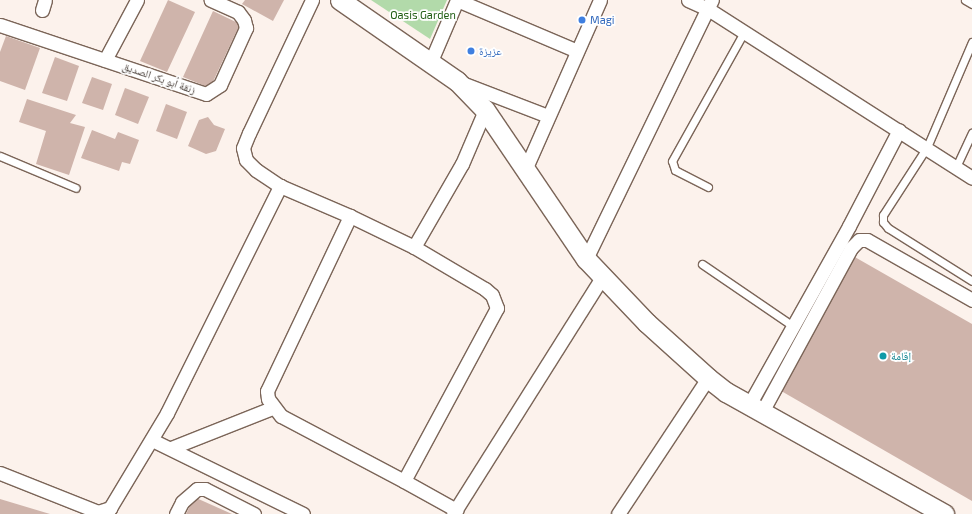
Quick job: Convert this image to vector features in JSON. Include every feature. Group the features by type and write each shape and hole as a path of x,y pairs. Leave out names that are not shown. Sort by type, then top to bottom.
{"street":[{"path":"105,60 137,0"},
{"name":"زنقة أبو بكر الصديق","path":"0,25 206,94 213,91 220,85 246,28 244,20 238,12 211,0"},
{"path":"312,0 243,148 246,160 256,170 280,186 350,216 414,247 485,289 492,295 497,308 404,481"},
{"path":"340,0 391,33 457,81 485,110 586,258 647,323 708,378 755,409 944,514"},
{"path":"431,61 457,0 577,51"},
{"path":"525,170 600,0"},
{"path":"688,0 710,4 744,32 972,178"},
{"path":"586,258 710,4"},
{"path":"457,81 548,116"},
{"path":"414,247 462,164 485,110"},
{"path":"755,409 793,326 899,130"},
{"path":"0,473 98,512 110,508 152,440 280,186"},
{"path":"350,216 267,391 272,408 281,416 404,481 455,512 603,276"},
{"path":"755,409 851,248 859,240 867,240 972,300"},
{"path":"618,514 708,378"},
{"path":"170,448 272,408"},
{"path":"152,440 303,514"},
{"path":"176,514 182,502 197,489 205,490 254,514"}],"lane":[{"path":"965,0 972,4"},
{"path":"708,187 675,170 672,161 744,32"},
{"path":"972,42 926,148 883,215 883,222 888,228 972,281"},
{"path":"956,167 972,132"},
{"path":"0,156 76,188"},
{"path":"702,264 793,326"}],"green space":[{"name":"Oasis Garden","path":"371,0 447,0 430,39"}],"building":[{"path":"168,0 195,12 167,72 140,61"},
{"path":"245,0 284,0 273,21 242,4"},
{"path":"213,11 240,24 210,88 183,77"},
{"path":"6,36 40,48 25,90 0,81 0,52"},
{"path":"55,57 79,66 67,101 42,93"},
{"path":"92,77 112,84 103,110 82,103"},
{"path":"125,88 149,97 138,124 115,115"},
{"path":"27,99 76,115 70,123 85,127 69,175 36,164 46,131 19,122"},
{"path":"166,104 187,112 177,139 156,131"},
{"path":"208,117 214,125 225,129 216,151 206,154 188,146 199,120"},
{"path":"92,130 115,139 118,132 139,140 130,164 122,162 119,171 81,158"},
{"name":"إقامة","path":"853,256 972,324 972,501 776,388"},
{"path":"194,497 232,514 186,514"},
{"path":"0,499 50,514 0,514"}],"place":[{"name":"Magi","path":"582,20"},
{"name":"عزيزة","path":"471,51"},
{"name":"إقامة","path":"883,356"}]}
